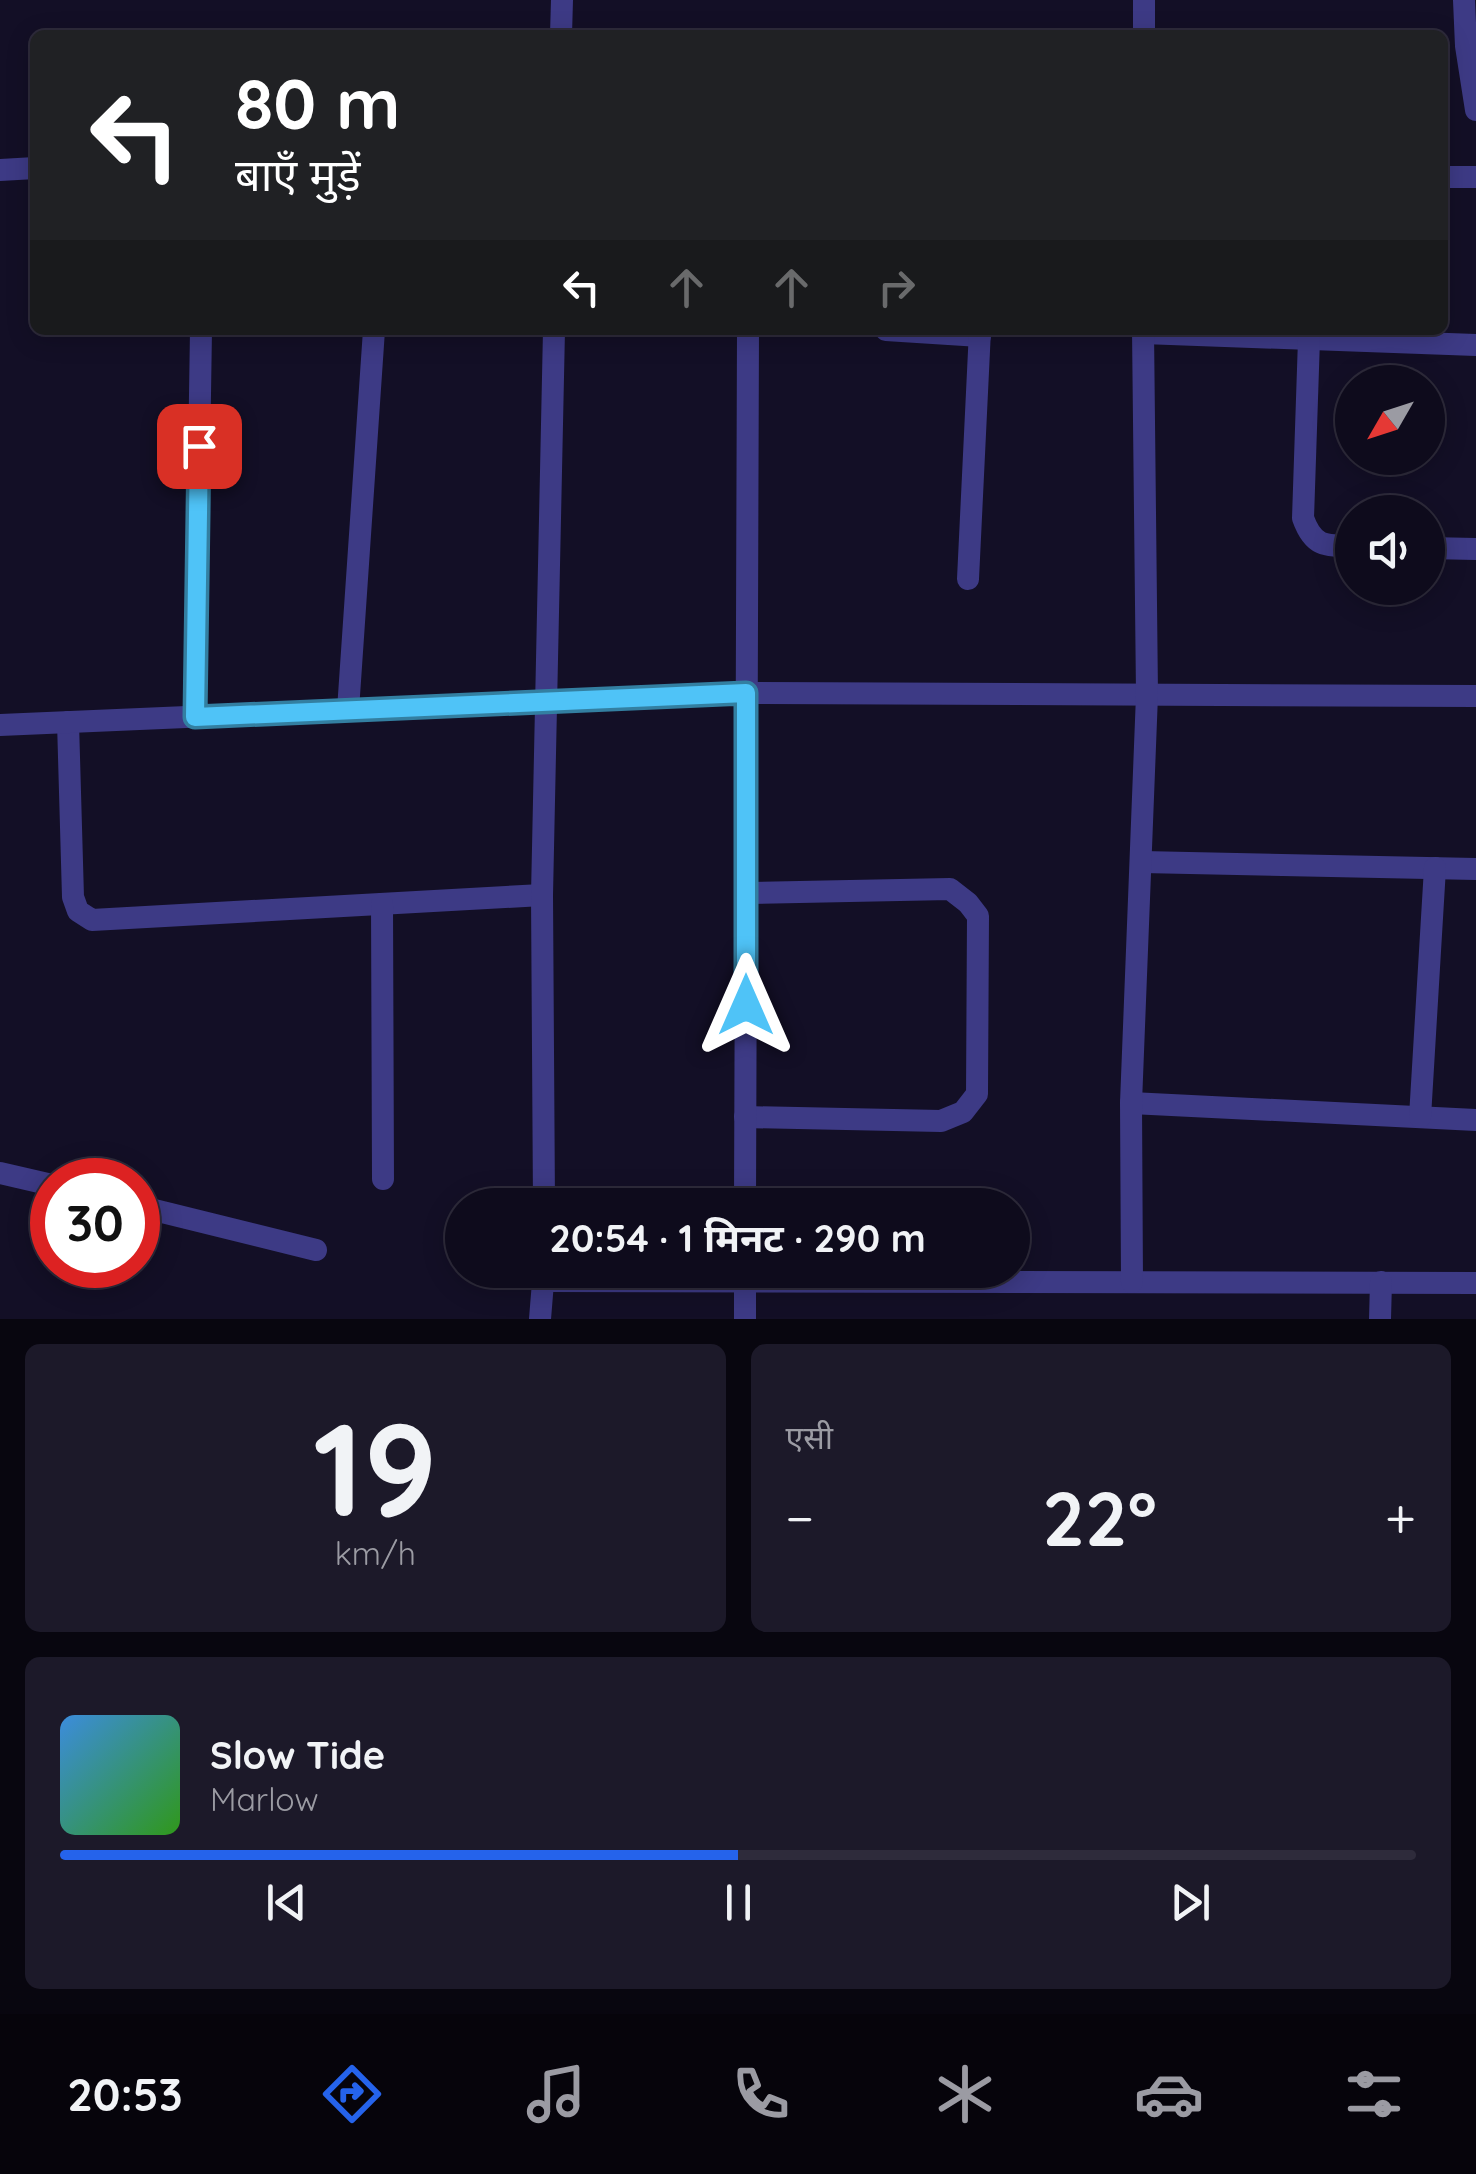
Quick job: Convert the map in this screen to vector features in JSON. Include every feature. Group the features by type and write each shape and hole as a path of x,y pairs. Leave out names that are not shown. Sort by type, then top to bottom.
{"street":[{"path":"561,30 562,0"},
{"path":"1144,0 1144,30"},
{"path":"1464,0 1466,46 1476,110"},
{"path":"0,170 30,168"},
{"path":"1448,176 1476,177"},
{"path":"195,717 201,335"},
{"path":"348,710 374,335"},
{"path":"544,1188 542,895 554,335"},
{"path":"745,1188 748,335"},
{"path":"968,580 980,335"},
{"path":"1132,1282 1131,1102 1147,696 1143,335"},
{"path":"1214,335 1476,345"},
{"path":"1309,339 1303,518 1310,536 1322,544 1335,545"},
{"path":"1445,548 1476,549"},
{"path":"0,726 746,693 1476,696"},
{"path":"68,722 73,896 78,911 92,920 542,895"},
{"path":"1142,862 1476,869"},
{"path":"1420,1117 1435,868"},
{"path":"745,1116 941,1121 963,1112 976,1094 978,916 968,902 950,889 746,893"},
{"path":"382,904 383,1180"},
{"path":"1131,1102 1476,1120"},
{"path":"0,1172 30,1180"},
{"path":"160,1211 316,1250"},
{"path":"1030,1280 1476,1282"},
{"path":"1380,1319 1381,1282"},
{"path":"540,1319 543,1288"},
{"path":"745,1288 745,1319"}],"route":[{"path":"199,446 195,717 746,693 746,1005"}]}
